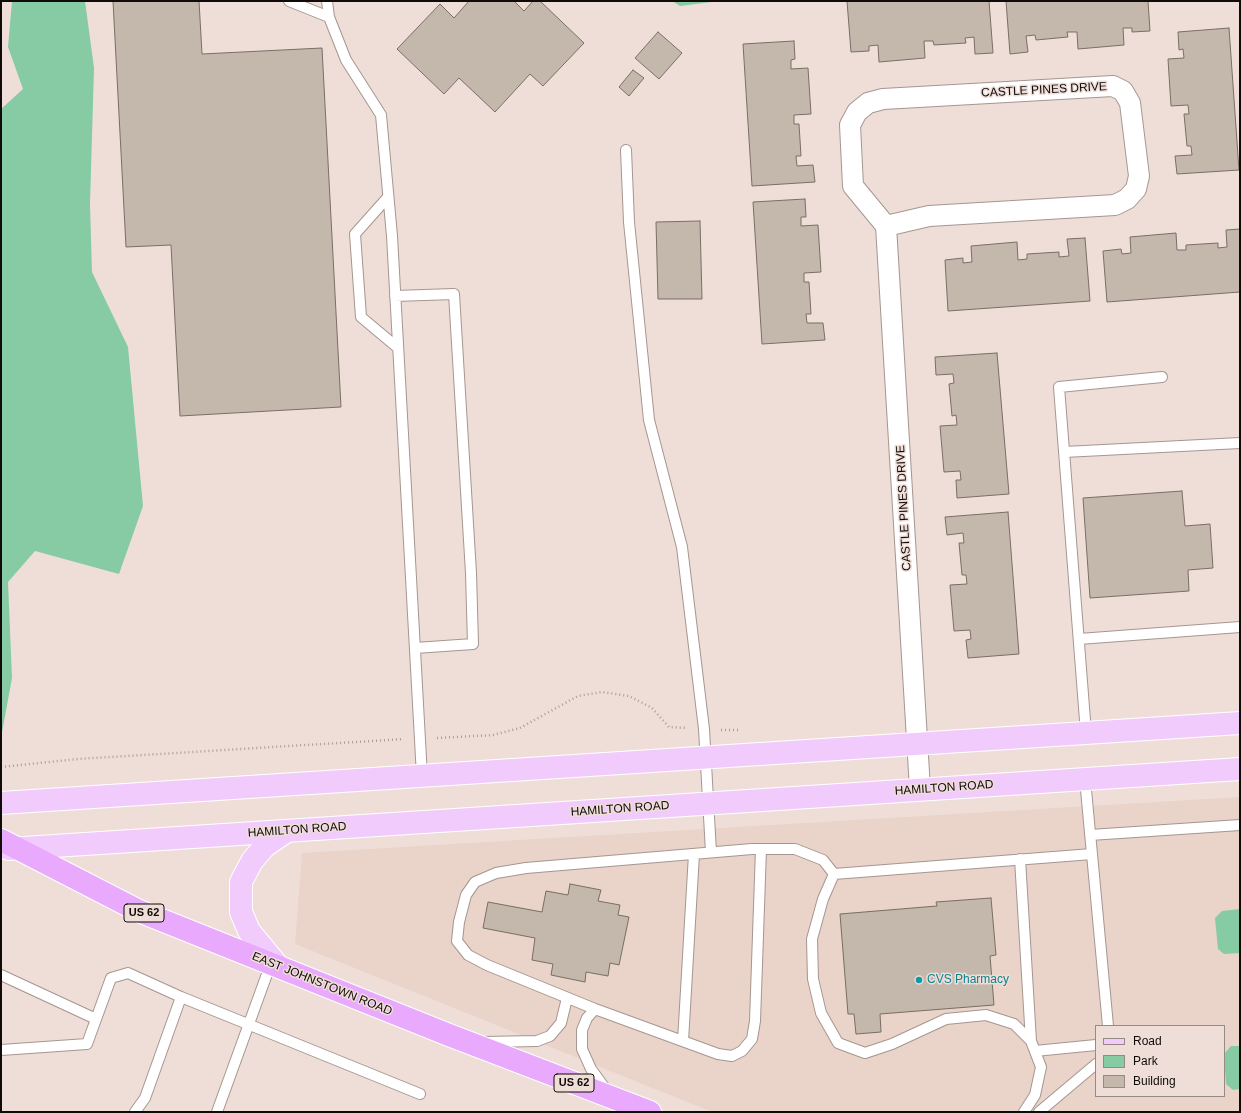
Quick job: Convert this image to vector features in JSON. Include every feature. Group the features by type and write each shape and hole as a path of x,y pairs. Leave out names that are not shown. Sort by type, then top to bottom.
{"highway":[{"name":"EAST JOHNSTOWN ROAD","path":"6,846 139,910 469,1042 650,1112"}],"main road":[{"path":"1,803 1240,723"},
{"name":"HAMILTON ROAD","path":"6,846 287,831 1240,769"},
{"path":"275,965 249,931 241,912 241,882 252,861 265,846 287,831"}],"street":[{"name":"CASTLE PINES DRIVE","path":"886,226 929,216 1115,205 1127,199 1136,189 1139,176 1130,103 1123,92 1113,86 883,99 868,103 857,112 850,125 853,186 886,226 919,744 920,789"}],"lane":[{"path":"289,1 329,16"},
{"path":"327,1 329,16 346,60 381,115 395,296 422,776"},
{"path":"626,150 629,222 649,420 682,547 704,729 711,852"},
{"path":"388,197 355,234 361,317 398,348"},
{"path":"395,296 454,294 471,573 473,644 415,648"},
{"path":"1086,733 1059,387 1162,377"},
{"path":"1064,452 1240,443"},
{"path":"1079,639 1240,627"},
{"path":"1085,779 1108,1025"},
{"path":"1090,835 1240,825"},
{"path":"761,849 755,1020 752,1039 742,1051 732,1056 718,1054 683,1040 595,1010 487,965 468,955 458,941 459,922 466,895 475,882 496,873 526,868 711,852 761,849 795,849 823,860 834,874"},
{"path":"683,1040 694,854"},
{"path":"834,874 1092,854"},
{"path":"1020,859 1031,1040 1041,1066 1035,1095 1024,1112"},
{"path":"834,874 823,899 812,939 813,979 821,1013 838,1043 865,1053 892,1044 946,1019 986,1015 1014,1024 1031,1040"},
{"path":"217,1112 275,965"},
{"path":"1,1050 87,1044 111,978 128,973 250,1026 420,1094"},
{"path":"1,975 96,1019"},
{"path":"135,1112 145,1098 181,997"},
{"path":"469,1042 538,1041 550,1036 561,1023 567,998"},
{"path":"595,1010 587,1018 582,1030 582,1050 591,1070 612,1097"},
{"path":"1035,1051 1095,1045"},
{"path":"1039,1112 1095,1065"}],"path":[{"path":"1,767 78,759 420,738 493,735 520,728 578,696 602,692 629,696 652,708 669,728 739,730"}],"shaded area":[{"path":"1240,797 1240,1112 712,1112 295,944 302,853"}],"green space":[{"path":"12,1 85,1 94,68 90,204 92,272 128,347 143,506 119,574 35,551 8,582 12,678 1,738 1,109 23,89 8,47"},
{"path":"672,1 720,1 680,6"},
{"path":"1240,909 1240,953 1224,954 1218,949 1215,918 1222,911"},
{"path":"1231,1046 1240,1046 1240,1089 1233,1090 1226,1084 1225,1053"}],"building":[{"path":"113,1 199,1 202,54 322,48 341,407 180,416 171,245 126,247"},
{"path":"469,1 514,1 524,11 533,1 540,1 584,43 543,86 530,74 495,112 459,78 444,94 397,49 440,4 454,18"},
{"path":"847,1 989,1 993,53 975,54 974,37 965,38 966,43 934,45 933,41 924,41 925,58 879,62 878,45 869,46 869,51 851,52"},
{"path":"1006,1 1148,1 1150,31 1132,32 1132,28 1123,28 1124,45 1078,49 1077,32 1067,32 1068,37 1036,40 1035,35 1026,36 1028,52 1010,54"},
{"path":"1229,28 1239,170 1177,174 1175,156 1192,155 1191,146 1187,146 1184,114 1189,114 1188,105 1171,106 1168,59 1184,58 1183,49 1179,50 1178,32"},
{"path":"658,32 682,53 659,79 635,58"},
{"path":"794,41 795,59 791,60 791,69 808,68 811,114 794,115 794,124 799,124 801,156 796,156 797,166 813,165 815,182 752,186 743,44"},
{"path":"633,70 644,78 629,96 619,87"},
{"path":"805,199 806,217 801,217 801,226 818,225 821,272 804,273 804,282 809,282 811,314 806,314 807,323 823,323 825,340 762,344 753,202"},
{"path":"700,221 702,299 658,299 656,222"},
{"path":"1240,229 1240,292 1107,302 1103,251 1121,249 1122,254 1131,253 1130,237 1176,233 1177,250 1186,250 1186,245 1218,243 1218,248 1227,247 1226,230"},
{"path":"1085,238 1090,301 948,311 945,260 963,258 963,263 972,262 971,246 1017,242 1018,260 1027,259 1027,254 1059,252 1059,257 1069,256 1067,239"},
{"path":"997,353 1009,494 957,498 956,480 961,480 960,471 944,472 940,426 957,425 956,415 952,416 949,384 954,383 953,374 936,375 935,357"},
{"path":"1182,491 1185,526 1210,524 1213,568 1188,570 1189,591 1090,598 1083,498"},
{"path":"1008,512 1019,654 968,658 966,640 971,639 970,630 954,631 950,585 967,584 966,575 962,575 959,543 964,543 963,533 947,535 945,517"},
{"path":"570,884 601,890 598,901 620,905 618,915 629,917 619,965 610,963 608,976 586,972 585,982 551,975 553,964 532,960 535,938 483,928 488,902 542,912 546,891 568,895"},
{"name":"CVS Pharmacy","path":"991,898 996,955 990,956 994,1005 880,1014 881,1032 856,1034 854,1014 848,1014 840,914 937,906 936,902"}],"place":[{"name":"CVS Pharmacy","path":"919,980"}]}
